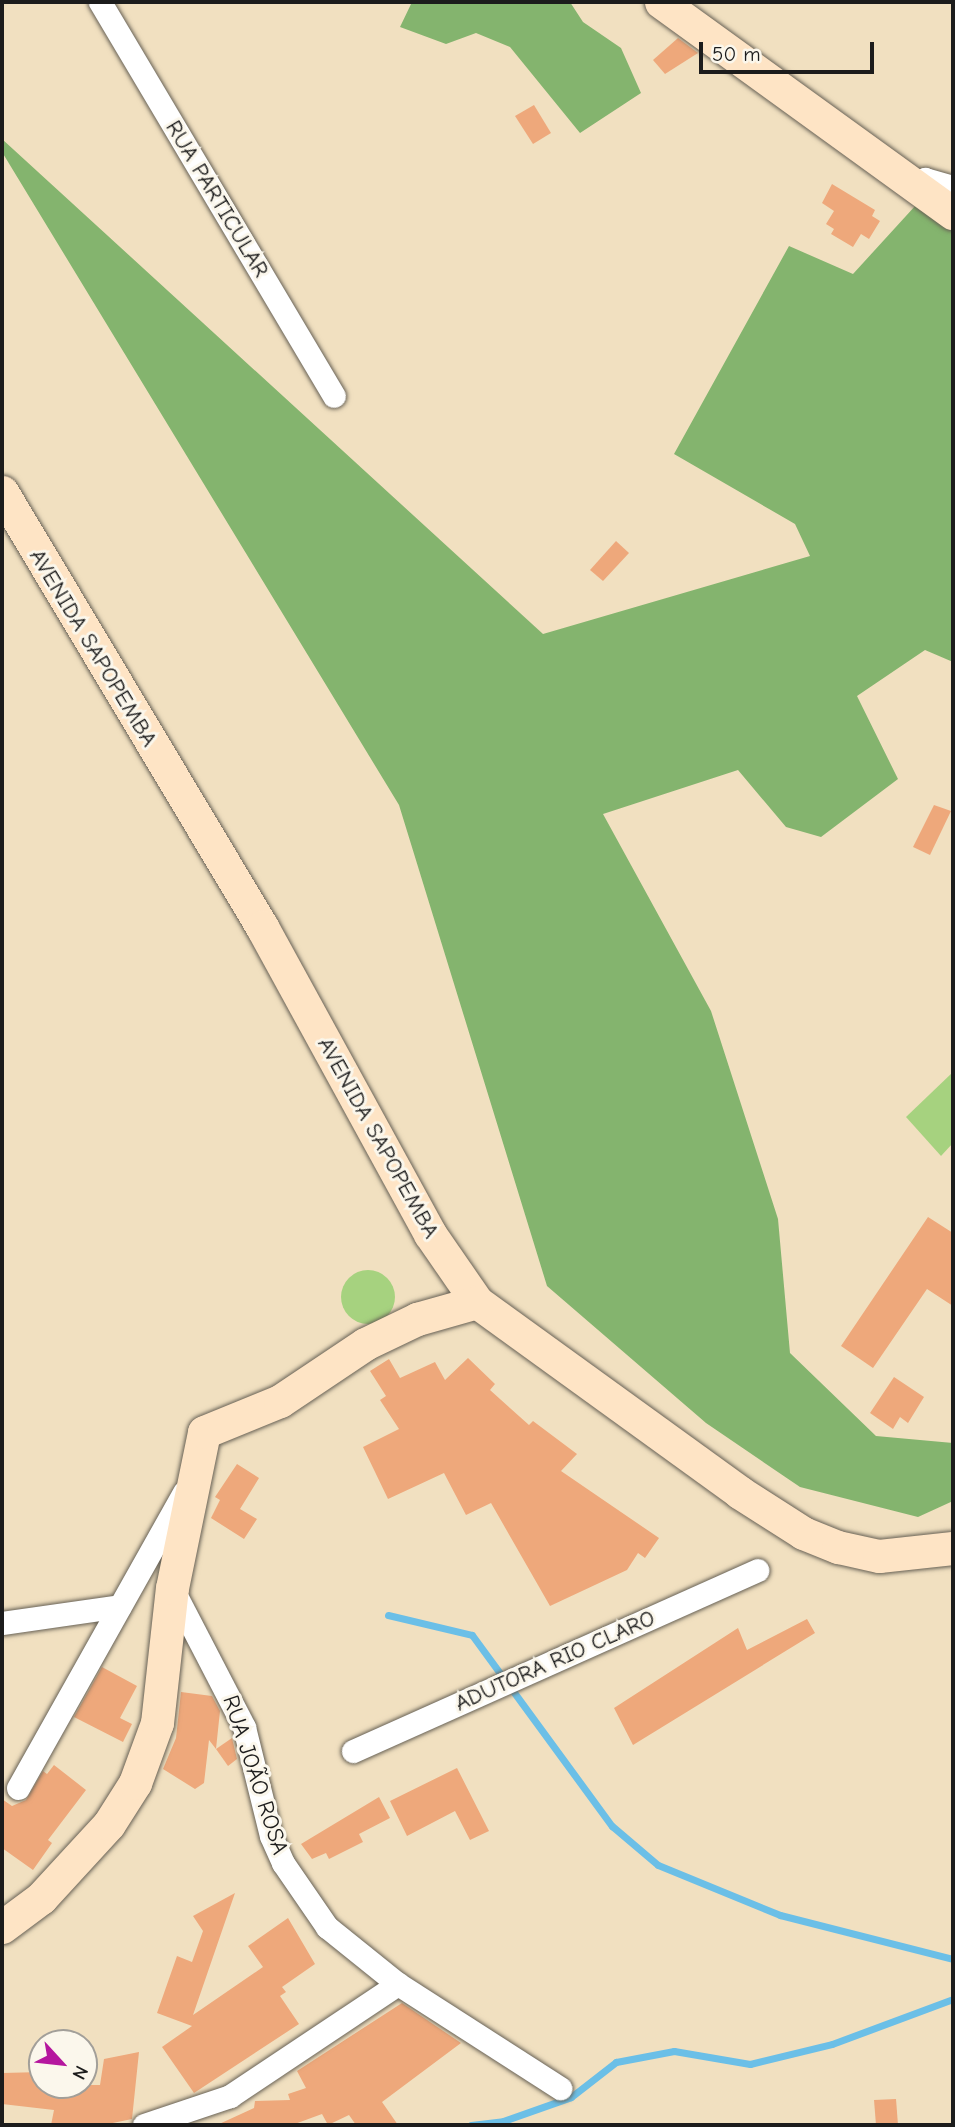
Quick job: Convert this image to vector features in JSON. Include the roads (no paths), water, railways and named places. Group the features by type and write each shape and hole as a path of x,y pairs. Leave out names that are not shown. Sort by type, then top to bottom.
{"main road":[{"path":"661,2 953,213"},
{"name":"AVENIDA SAPOPEMBA","path":"2,492 262,928 430,1234 477,1302 727,1484 803,1533 838,1547 879,1556 953,1548"},
{"path":"2,1927 41,1898 109,1824 135,1783 157,1723 172,1588 192,1478 204,1432 281,1401 365,1344 417,1319 477,1302"}],"street":[{"name":"RUA PARTICULAR","path":"100,2 334,396"},
{"path":"911,184 925,179 953,187"},
{"path":"18,1788 192,1478"},
{"name":"ADUTORA RIO CLARO","path":"353,1751 757,1570"},
{"name":"RUA JOÃO ROSA","path":"172,1588 244,1727 271,1836 284,1863 327,1927 398,1984 459,2019 559,2088"},
{"path":"2,1623 120,1606"},
{"path":"144,2125 205,2108 230,2096 398,1984"}],"waterway":[{"path":"388,1615 472,1635 612,1826 658,1865 780,1915 953,1959"},
{"path":"471,2125 503,2121 571,2097 616,2062 674,2051 750,2064 832,2044 953,1999"}]}
